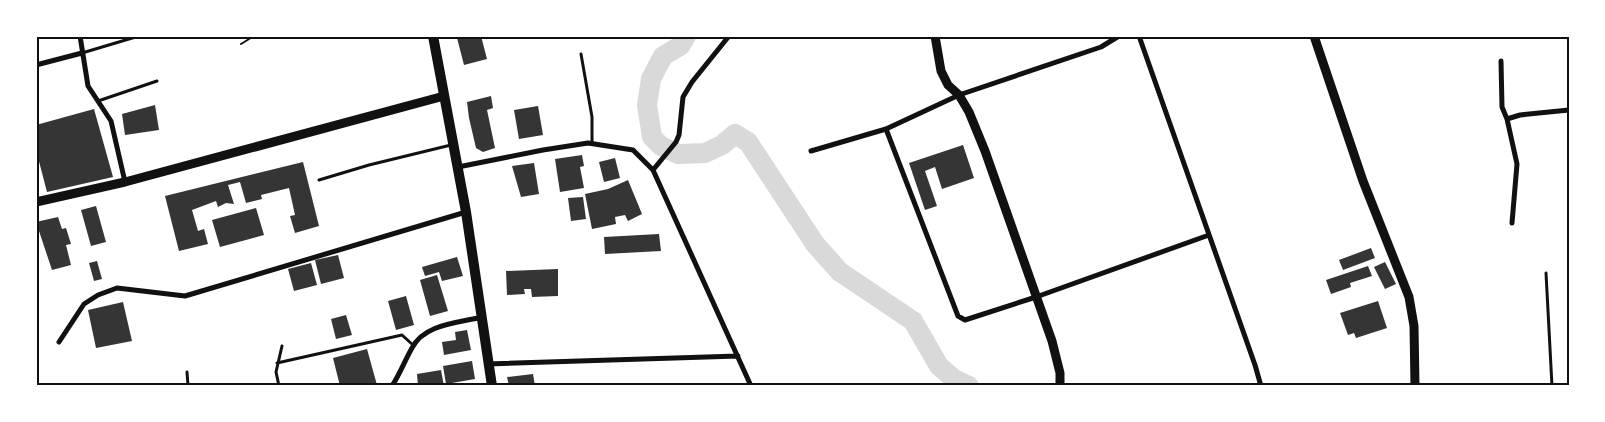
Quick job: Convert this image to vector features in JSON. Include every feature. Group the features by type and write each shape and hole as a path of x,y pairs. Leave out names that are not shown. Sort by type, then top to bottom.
{"main road":[{"path":"433,36 466,212 492,386"}],"street":[{"path":"80,36 88,86 111,121 125,182"},
{"path":"653,170 676,142 679,135 683,97 692,82 729,36"},
{"path":"935,36 941,71 948,84 959,95 969,112 1052,341 1060,373 1060,386"},
{"path":"811,151 886,129 959,95 1092,50 1119,36"},
{"path":"1139,36 1261,386"},
{"path":"1314,36 1363,181 1409,297 1414,326 1415,386"},
{"path":"36,65 82,53"},
{"path":"1501,60 1502,107 1508,119 1517,164 1512,223"},
{"path":"36,202 125,182 444,96"},
{"path":"1508,119 1520,115 1569,110"},
{"path":"886,129 958,316 965,320 1036,297 1209,235"},
{"path":"458,167 543,150 592,144 632,150 653,170 751,386"},
{"path":"59,342 84,304 98,295 117,288 185,296 466,212"},
{"path":"392,386 413,345 424,334 438,327 483,317"},
{"path":"488,364 738,356"}],"lane":[{"path":"82,53 139,36"},
{"path":"581,54 592,118 592,144"},
{"path":"97,101 157,81"},
{"path":"319,180 369,165 454,144"},
{"path":"1546,273 1552,386"},
{"path":"278,363 402,335 413,345"},
{"path":"279,386 276,372 282,346"},
{"path":"187,372 188,386"}],"path":[{"path":"241,44 254,36"}],"building":[{"path":"481,36 487,59 464,65 457,38"},
{"path":"491,96 493,108 487,110 495,148 483,152 476,148 467,102"},
{"path":"155,105 159,130 125,135 122,114"},
{"path":"538,106 543,135 519,139 514,110"},
{"path":"94,109 113,177 47,192 36,150 36,125"},
{"path":"963,145 974,178 942,189 935,167 925,171 937,206 925,210 909,163"},
{"path":"582,155 584,166 580,167 584,188 560,192 555,159"},
{"path":"615,158 620,178 604,182 599,162"},
{"path":"303,162 319,226 295,233 290,216 295,215 289,188 261,195 262,199 246,203 240,182 228,185 234,204 226,203 218,207 216,201 192,210 198,231 204,229 208,244 179,251 165,196"},
{"path":"534,163 539,194 521,197 512,166"},
{"path":"628,180 642,214 628,221 625,215 615,217 616,224 592,229 585,194 608,189"},
{"path":"583,197 586,219 571,221 568,198"},
{"path":"96,206 106,242 91,246 81,210"},
{"path":"256,208 264,235 220,247 212,220"},
{"path":"58,217 62,229 66,228 71,244 66,245 71,265 52,270 36,222"},
{"path":"659,234 661,251 605,254 604,237"},
{"path":"1371,248 1375,258 1343,270 1339,260"},
{"path":"338,255 344,278 321,284 315,260"},
{"path":"457,257 463,276 442,281 439,272 425,276 422,267"},
{"path":"97,261 102,279 94,281 89,263"},
{"path":"1385,262 1396,284 1385,289 1374,267"},
{"path":"311,263 317,285 294,291 288,269"},
{"path":"1368,266 1372,276 1350,283 1351,287 1331,294 1326,280"},
{"path":"558,269 558,296 532,297 531,289 524,289 525,294 507,295 506,271"},
{"path":"437,275 448,311 430,316 420,280"},
{"path":"406,296 414,325 396,330 388,301"},
{"path":"1378,301 1387,328 1356,338 1354,333 1348,335 1340,313"},
{"path":"123,302 132,341 96,348 88,310"},
{"path":"346,315 352,335 336,339 331,319"},
{"path":"467,330 471,350 444,355 442,342 456,340 455,332"},
{"path":"367,349 377,385 340,386 333,358"},
{"path":"472,361 475,379 446,384 443,366"},
{"path":"441,370 444,386 418,386 417,374"},
{"path":"533,374 535,386 509,386 507,377"}],"waterway":[{"path":"686,36 680,46 663,56 651,79 647,105 652,137 661,146 678,154 705,153 722,145 735,134 748,142 815,244 840,272 913,321 939,366 954,379 969,386"}]}
